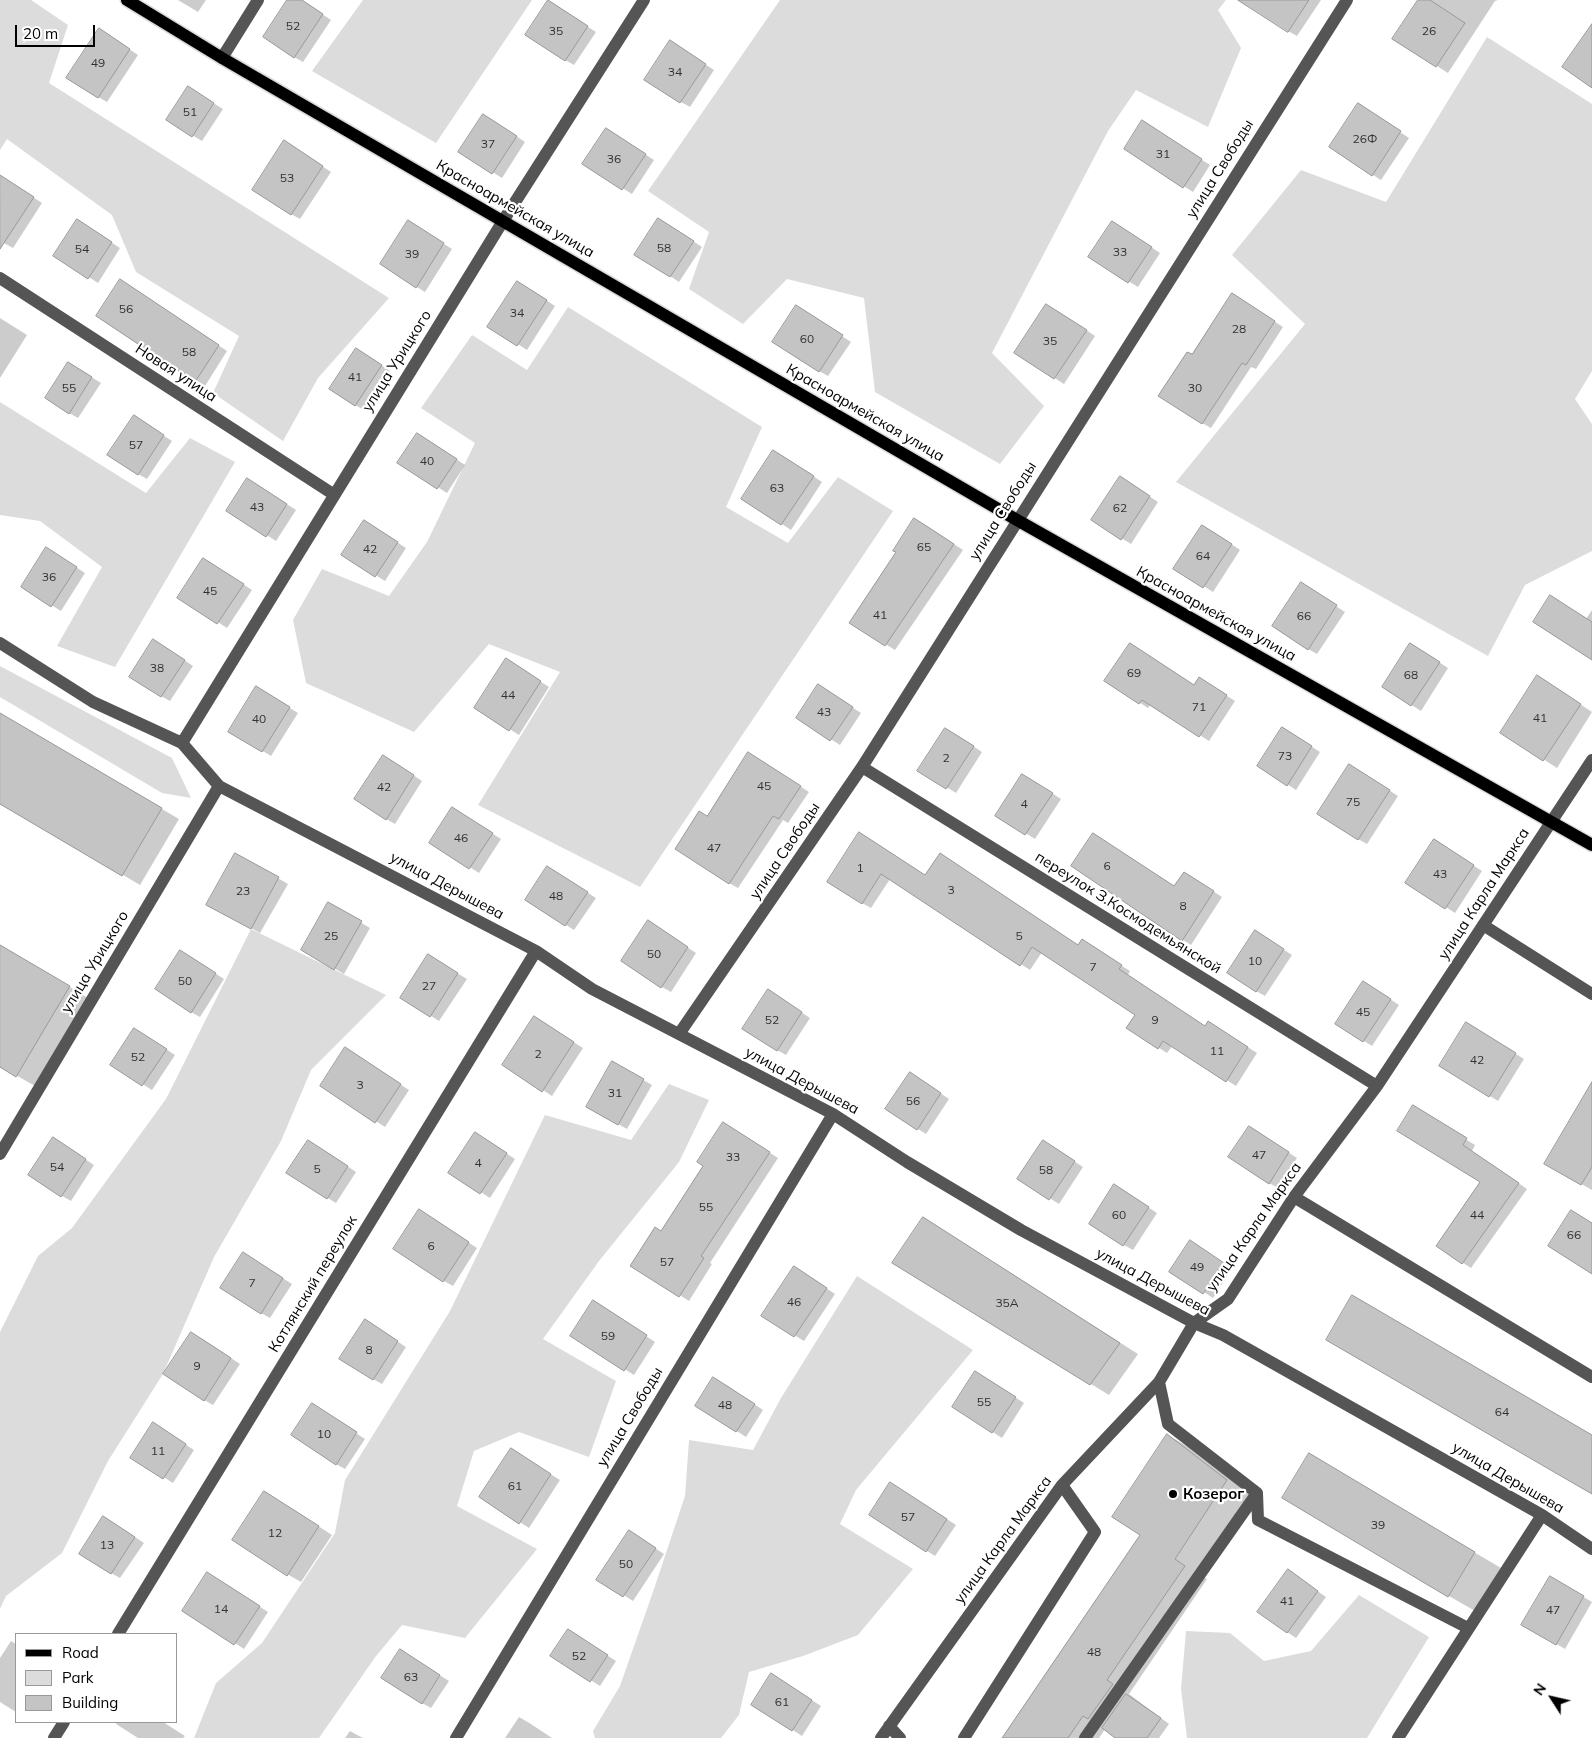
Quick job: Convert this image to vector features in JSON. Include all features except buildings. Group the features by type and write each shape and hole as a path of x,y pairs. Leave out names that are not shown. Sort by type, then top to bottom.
{"main road":[{"name":"Красноармейская улица","path":"127,0 222,58 1017,520 1592,845"}],"street":[{"path":"222,58 258,0"},
{"name":"улица Урицкого","path":"182,742 333,494 644,0"},
{"name":"улица Свободы","path":"679,1034 862,767 1347,0"},
{"name":"Новая улица","path":"0,278 333,494"},
{"name":"улица Дерышева","path":"0,644 93,702 182,742 219,786 536,951 592,989 832,1114 907,1162 1021,1230 1194,1323 1223,1335 1542,1515 1592,1549"},
{"name":"улица Карла Маркса","path":"881,1738 1062,1485 1159,1382 1194,1323 1228,1299 1294,1197 1378,1086 1592,760"},
{"name":"переулок З.Космодемьянской","path":"862,767 1378,1086"},
{"name":"улица Урицкого","path":"0,1154 219,786"},
{"path":"1483,925 1592,994"},
{"name":"Котлянский переулок","path":"119,1633 536,951"},
{"name":"улица Свободы","path":"456,1738 832,1114"},
{"path":"1294,1197 1592,1377"},
{"path":"1159,1382 1168,1424 1257,1493"},
{"path":"964,1738 1095,1532 1062,1485"},
{"path":"1257,1493 1258,1520 1468,1628"},
{"path":"1085,1738 1257,1493"},
{"path":"1398,1738 1542,1515"},
{"path":"54,1738 63,1723"},
{"path":"889,1726 900,1738"}],"green space":[{"path":"0,0 31,0 68,25 49,83 389,298 318,378 283,441 213,393 239,336 136,272 112,215 7,139 0,150"},
{"path":"363,0 532,0 436,143 312,71"},
{"path":"780,0 1226,0 1218,10 1241,48 1208,127 1136,90 1108,131 992,353 1044,406 1000,464 875,392 864,298 787,279 743,324 689,289 709,232 648,191"},
{"path":"1487,37 1592,104 1592,371 1575,399 1592,424 1592,551 1525,585 1488,656 1176,482 1305,324 1232,255 1301,170 1386,202"},
{"path":"568,307 762,427 726,507 788,543 838,477 893,511 640,887 478,805 560,672 489,644 414,732 306,683 293,620 322,569 389,596 427,542 475,443 421,408 472,335 527,370"},
{"path":"0,402 146,493 190,438 235,462 115,667 57,646 102,567 40,521 0,515"},
{"path":"0,666 172,758 191,798 162,793 0,697"},
{"path":"251,929 386,995 311,1070 281,1141 214,1257 163,1374 108,1461 62,1553 6,1596 0,1609 0,1332 38,1256 72,1228 166,1099"},
{"path":"669,1084 709,1100 679,1162 599,1261 543,1339 616,1381 589,1457 519,1432 474,1451 457,1506 537,1549 465,1638 402,1625 376,1656 319,1738 194,1738 216,1683 262,1643 335,1533 345,1480 450,1311 545,1115 631,1140"},
{"path":"857,1276 973,1350 856,1490 840,1524 913,1569 858,1635 803,1656 749,1672 739,1715 721,1738 595,1738 593,1731 620,1686 685,1496 689,1440 753,1450 781,1398"},
{"path":"1359,1595 1429,1637 1367,1738 1187,1738 1181,1689 1186,1631 1230,1633 1264,1661 1311,1651"}],"place":[{"name":"Козерог","path":"1173,1494"}]}
